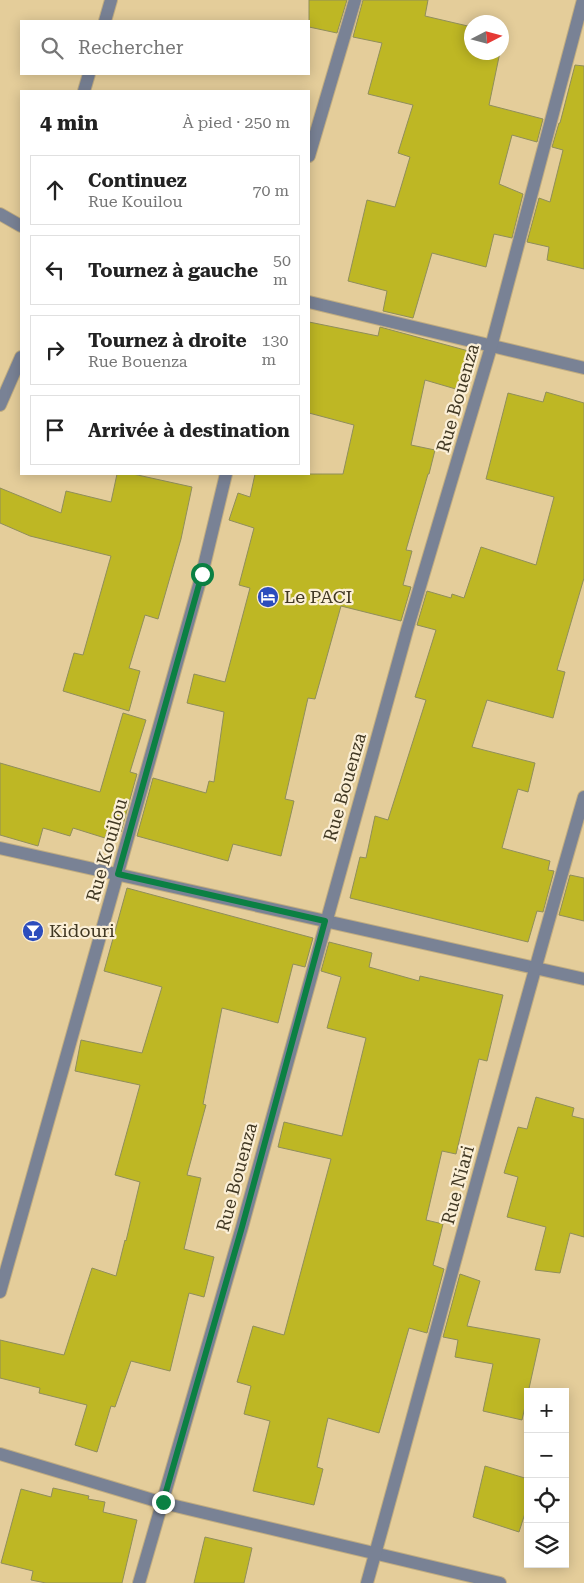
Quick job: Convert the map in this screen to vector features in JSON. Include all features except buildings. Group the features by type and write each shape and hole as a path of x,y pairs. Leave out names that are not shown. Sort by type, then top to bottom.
{"street":[{"path":"105,20 111,0"},
{"path":"310,153 355,0"},
{"name":"Rue Bouenza","path":"139,1583 239,1236 407,630 491,347 583,0"},
{"path":"84,90 89,75"},
{"path":"0,214 20,225"},
{"path":"310,302 584,368"},
{"path":"0,404 20,359"},
{"name":"Rue Kouilou","path":"0,1292 202,574 226,475"},
{"name":"Rue Niari","path":"367,1583 451,1280 534,968 584,797"},
{"path":"0,848 584,979"},
{"path":"0,1454 163,1502 500,1583"}],"place":[{"name":"Le PACI","path":"268,597"},
{"name":"Kidouri","path":"33,931"}],"route":[{"path":"163,1502 242,1227 325,921 118,874 202,574"}]}
